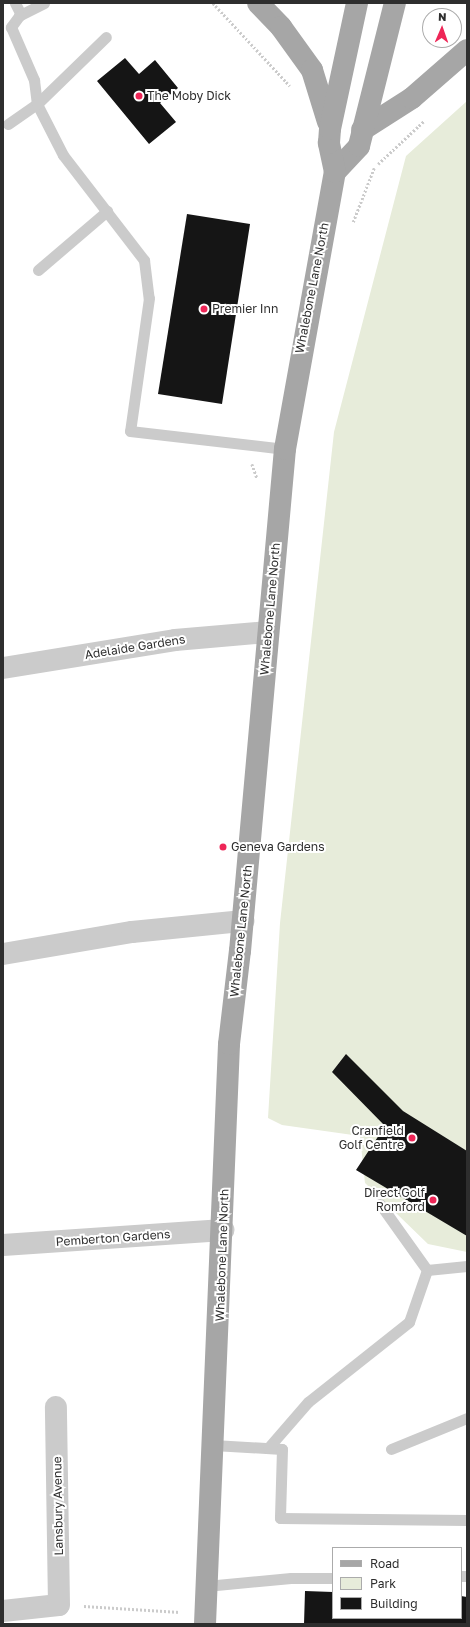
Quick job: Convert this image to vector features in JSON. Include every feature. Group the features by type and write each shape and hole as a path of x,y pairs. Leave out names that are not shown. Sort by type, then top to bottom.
{"main road":[{"path":"258,3 281,27 312,70 324,102 330,129"},
{"name":"Whalebone Lane North","path":"205,1618 223,1230 229,1044 243,922 285,450 335,172 328,143 330,129 356,3"},
{"path":"335,172 359,146 395,3"},
{"path":"362,130 412,98 467,50"}],"street":[{"name":"Adelaide Gardens","path":"3,668 175,640 268,632"},
{"path":"3,954 132,932 243,922"},
{"name":"Pemberton Gardens","path":"3,1245 223,1230"},
{"name":"Lansbury Avenue","path":"56,1407 59,1605"},
{"path":"3,1611 59,1605"}],"lane":[{"path":"15,3 21,15"},
{"path":"44,3 21,15 11,27 34,80 36,104 63,155 144,260 148,290 130,431 285,450"},
{"path":"8,124 36,104 106,37"},
{"path":"38,270 107,211"},
{"path":"380,1204 427,1270"},
{"path":"427,1270 467,1266"},
{"path":"268,1448 308,1402 409,1322 427,1270"},
{"path":"390,1449 467,1418"},
{"path":"213,1445 282,1449 280,1518 467,1520"},
{"path":"206,1586 243,1582 332,1578"}],"path":[{"path":"213,3 291,89"},
{"path":"352,224 374,168 430,116"},
{"path":"59,1605 205,1618"}],"green space":[{"path":"467,101 467,1252 428,1244 365,1183 360,1136 282,1125 268,1118 280,923 334,432 406,156"}],"building":[{"name":"The Moby Dick","path":"125,58 139,74 155,60 178,88 160,103 176,122 149,144 97,81"},
{"name":"Premier Inn","path":"187,214 250,224 222,404 158,394"},
{"name":"Cranfield Golf Centre","path":"346,1054 403,1111 467,1151 467,1236 356,1170 385,1126 332,1072"},
{"path":"305,1591 332,1592 332,1619 462,1619 462,1596 467,1597 467,1624 304,1624"}],"place":[{"name":"The Moby Dick","path":"139,96"},
{"name":"Premier Inn","path":"204,309"},
{"name":"Geneva Gardens","path":"223,847"},
{"name":"Cranfield Golf Centre","path":"412,1138"},
{"name":"Direct Golf Romford","path":"433,1200"}]}
